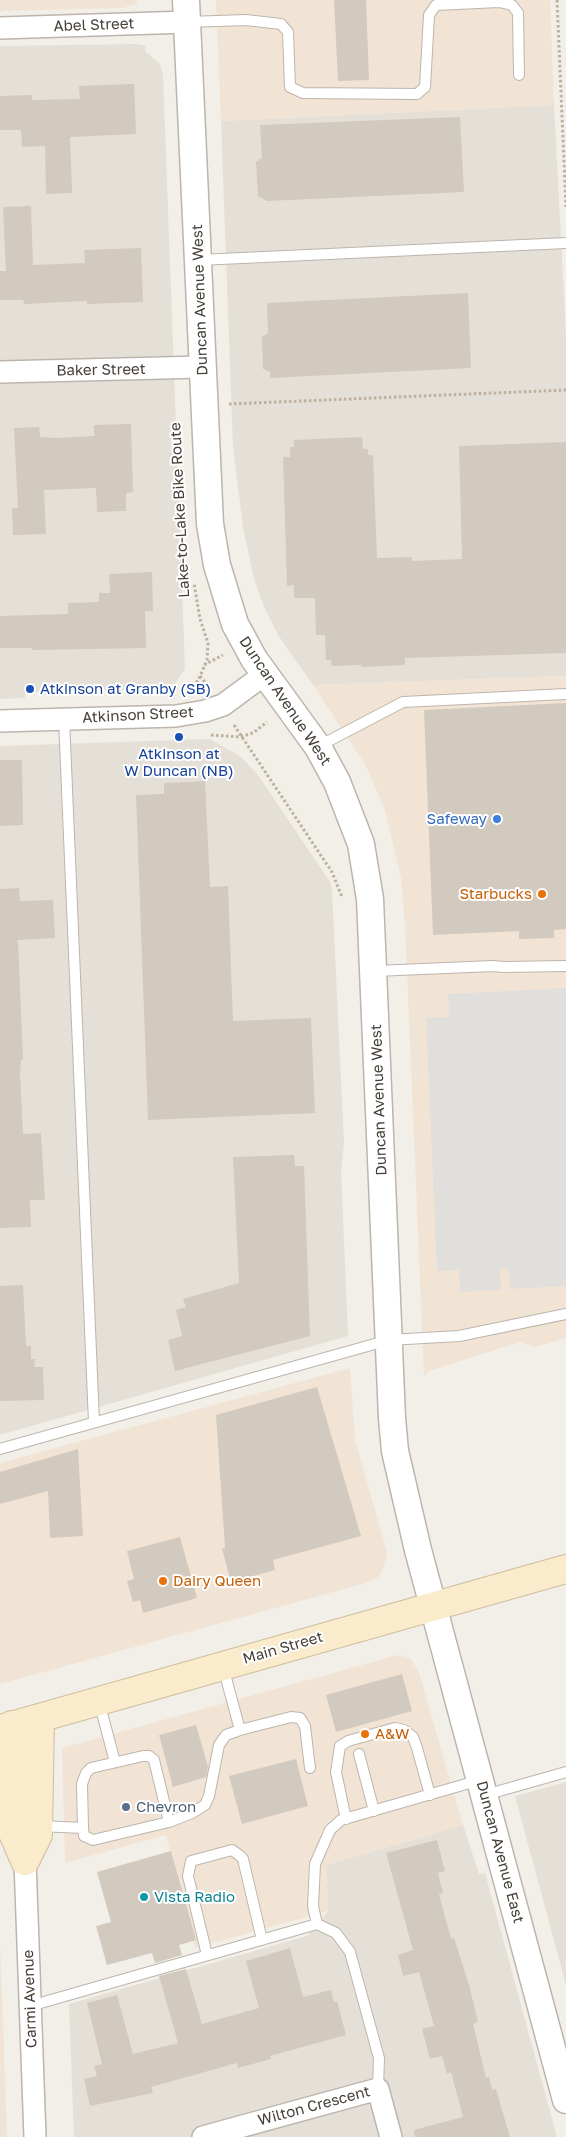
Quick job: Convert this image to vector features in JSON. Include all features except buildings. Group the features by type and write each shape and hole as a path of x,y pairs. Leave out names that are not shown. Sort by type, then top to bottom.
{"main road":[{"name":"Main Street","path":"6,1727 566,1569"},
{"path":"25,1861 38,1835 40,1718"},
{"path":"6,1727 12,1831 25,1861"}],"street":[{"name":"Abel Street","path":"0,28 187,11"},
{"name":"Duncan Avenue West","path":"187,11 210,524 217,565 235,624 265,674 318,747 337,782 361,844 370,899 389,1340 396,1451 402,1487 434,1605"},
{"name":"Baker Street","path":"0,372 202,367"},
{"name":"Atkinson Street","path":"0,721 176,716 205,711 223,705 265,674"},
{"name":"Duncan Avenue East","path":"434,1605 566,2100"},
{"name":"Carmi Avenue","path":"25,1861 35,2137"},
{"name":"Wilton Crescent","path":"202,2137 378,2089 391,2137"}],"lane":[{"path":"187,11 281,24 288,32 290,87 303,93 417,94 425,87 429,15 436,5 499,2 512,5 518,13 519,75"},
{"path":"198,260 566,243"},
{"path":"318,747 403,702 566,694"},
{"path":"64,719 94,1422"},
{"path":"374,971 493,966 566,966"},
{"path":"0,1449 389,1340 458,1336 566,1314"},
{"path":"223,1666 240,1730"},
{"path":"99,1701 115,1762"},
{"path":"169,1822 154,1760 149,1756 91,1768 86,1773 82,1784 83,1828 84,1836 93,1840 169,1822 204,1805 209,1796 218,1744 226,1735 240,1730 291,1717 300,1718 305,1726 310,1768"},
{"path":"344,1819 336,1772 340,1746 348,1741 395,1728 404,1730 412,1737 417,1748 430,1795"},
{"path":"359,1754 374,1811"},
{"path":"317,1924 313,1906 315,1864 330,1830 344,1819 430,1795 483,1788 566,1772"},
{"path":"38,1826 83,1828"},
{"path":"207,1955 188,1876 191,1861 232,1850 238,1854 242,1859 262,1940"},
{"path":"30,2006 317,1924 336,1933 350,1952 379,2058 378,2089"}],"path":[{"path":"557,0 566,207"},
{"path":"204,406 566,390"},
{"name":"Lake-to-Lake Bike Route","path":"194,580 200,619 208,643 206,660 200,675"},
{"path":"179,692 198,681 200,675"},
{"path":"200,675 223,705 240,737 254,753 332,872 342,898"},
{"path":"203,735 240,737 254,733 288,706"}],"shaded area":[{"path":"0,0 136,0 138,4 123,8 0,11"},
{"path":"216,0 550,0 554,105 221,121"},
{"path":"135,44 146,46 145,51 160,64 163,75 185,669 175,683 163,689 25,692 25,698 0,699 0,46"},
{"path":"554,105 566,335 566,676 313,685 278,635 265,609 254,579 243,527 233,447 221,121"},
{"path":"566,676 566,1338 535,1347 520,1342 429,1371 424,1376 405,924 401,878 385,810 365,764 313,685"},
{"path":"210,739 240,756 258,775 330,882 332,890 344,1143 341,1171 348,1336 0,1435 0,746"},
{"path":"566,988 566,1286 510,1289 509,1270 503,1267 500,1271 501,1290 460,1292 459,1270 437,1271 426,1018 449,1017 448,994"},
{"path":"350,1368 355,1439 387,1552 384,1567 378,1577 366,1583 0,1684 0,1463"},
{"path":"398,1655 410,1658 419,1672 463,1825 326,1865 328,1911 195,1948 166,1835 65,1863 62,1748"},
{"path":"566,1782 566,1985 515,1796"},
{"path":"463,1825 479,1874 485,1873 557,2137 74,2137 69,2004 307,1936 328,1911 326,1865"},
{"path":"0,1940 7,2137 0,2137"}],"place":[{"name":"Atkinson at Granby (SB)","path":"30,689"},
{"name":"Atkinson at W Duncan (NB)","path":"179,737"},
{"name":"Safeway","path":"497,819"},
{"name":"Starbucks","path":"542,894"},
{"name":"Dairy Queen","path":"163,1581"},
{"name":"A&W","path":"365,1734"},
{"name":"Chevron","path":"126,1807"},
{"name":"Vista Radio","path":"144,1897"}]}
